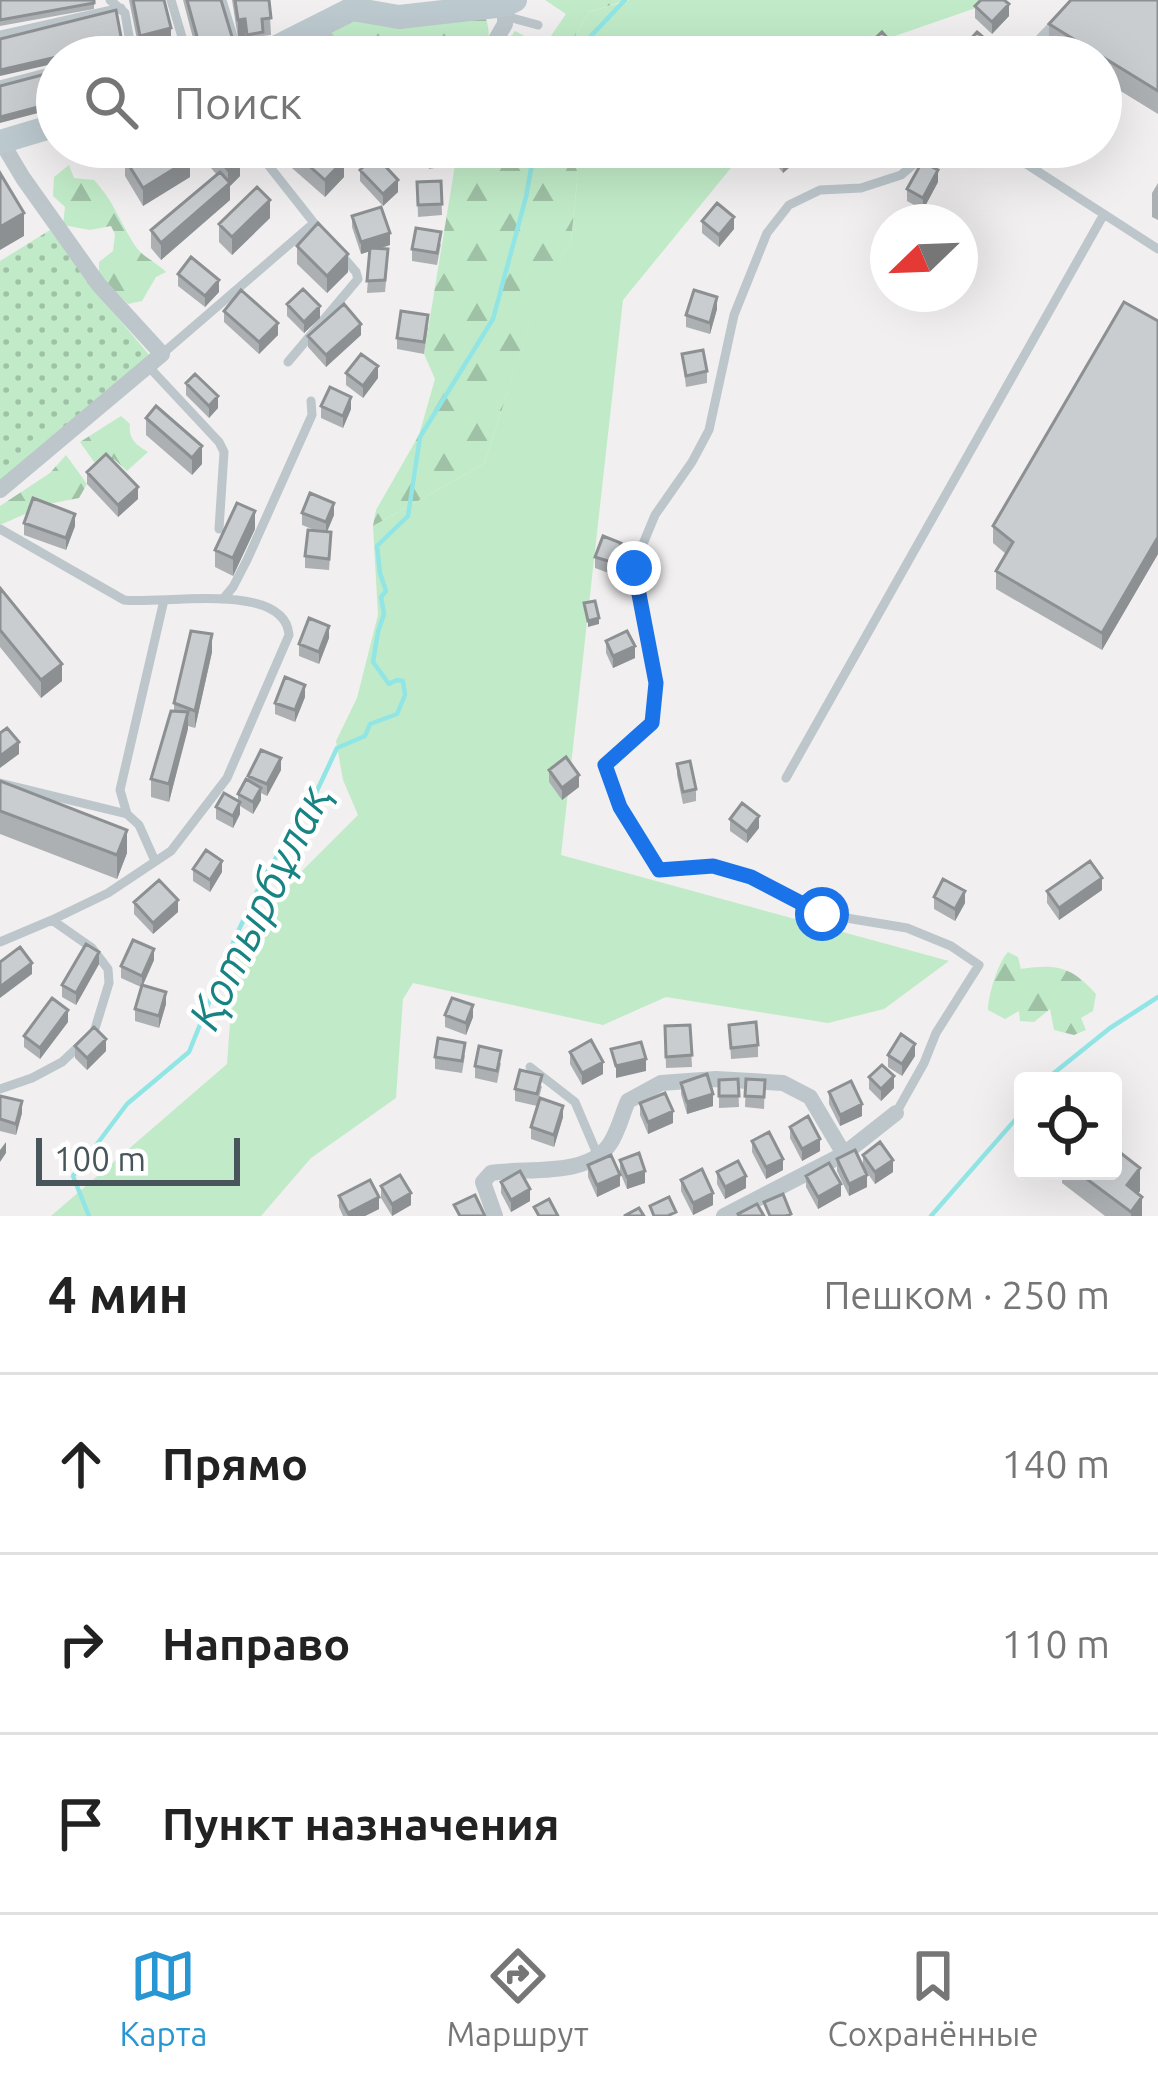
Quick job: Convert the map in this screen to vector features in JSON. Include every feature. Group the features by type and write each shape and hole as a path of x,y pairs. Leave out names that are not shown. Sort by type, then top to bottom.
{"main road":[{"path":"297,36 353,4 399,17 508,7"},
{"path":"1,141 36,131"}],"street":[{"path":"498,36 508,7"},
{"path":"316,26 324,36"},
{"path":"0,490 155,360 1,141"},
{"path":"495,1216 483,1182 491,1173 566,1169 598,1156 610,1144 628,1101 661,1083 716,1078 783,1083 810,1097 844,1154"},
{"path":"724,1216 844,1154 896,1113"}],"lane":[{"path":"110,0 125,14 129,36"},
{"path":"171,0 182,36"},
{"path":"222,0 233,36"},
{"path":"508,7 538,26"},
{"path":"0,34 121,8"},
{"path":"1042,36 1062,14"},
{"path":"0,85 36,76"},
{"path":"271,168 328,239"},
{"path":"896,1113 936,1033 979,964 908,928 822,914 751,877 713,866 659,870 620,807 605,765 652,723 656,683 634,568 655,515 709,430 734,315 767,233 789,206 820,190 861,188 909,168"},
{"path":"1033,168 1158,249"},
{"path":"786,778 1104,214"},
{"path":"219,529 224,452 155,360 314,223"},
{"path":"288,362 358,280 342,256"},
{"path":"224,598 248,560 312,416 311,401"},
{"path":"0,529 124,600 224,598 272,608 289,627 227,778 171,851 109,893 0,942"},
{"path":"127,814 120,790 164,600"},
{"path":"0,783 127,814 140,825 155,861"},
{"path":"0,1089 62,1062 94,1032 109,982 107,969 92,948 52,920"},
{"path":"530,1067 574,1102 598,1156"}],"green space":[{"path":"545,0 627,0 589,12 575,36 551,36 566,14"},
{"path":"629,0 999,0 895,36 575,36 589,12"},
{"path":"486,19 488,36 331,36 327,31 346,21"},
{"path":"70,168 74,178 94,180 136,247 166,272 156,277 142,301 128,304 99,275 99,262 113,251 111,226 90,230 63,225 65,207 53,196 54,177"},
{"path":"455,168 576,168 571,241 541,291 484,464 373,526 376,510 419,435 435,379 424,354"},
{"path":"576,168 731,168 623,300 561,855 949,961 884,1009 828,1023 666,997 603,1025 413,983 403,999 396,1098 311,1158 261,1216 51,1216 227,1064 235,954 299,874 358,815 343,780 336,741 357,698 378,615 373,526 484,464 541,290 571,241"},
{"path":"50,230 151,357 0,481 0,261"},
{"path":"121,416 130,424 134,441 148,452 127,471 114,459 106,466 94,462 80,442"},
{"path":"66,455 87,484 79,498 48,504 0,525 0,506 50,473"},
{"path":"1008,952 1018,957 1021,969 1062,969 1096,994 1093,1011 1081,1018 1086,1030 1074,1035 1054,1030 1050,1009 1034,1022 1020,1021 1019,1011 1005,1019 988,1010 994,980"}],"building":[{"path":"0,0 94,0 94,3 0,20"},
{"path":"133,0 164,0 171,28 140,36"},
{"path":"187,0 221,0 232,36 197,36"},
{"path":"235,0 269,0 271,18 262,19 263,32 247,35 245,19 238,20"},
{"path":"981,0 1009,4 992,22 975,6"},
{"path":"1071,0 1158,0 1158,91 1122,69 1122,36 1069,36 1049,24"},
{"path":"116,10 121,36 36,36 36,62 0,70 0,39"},
{"path":"36,77 36,108 0,117 0,86"},
{"path":"131,168 175,168 143,188"},
{"path":"312,168 336,168 325,180"},
{"path":"387,168 398,180 383,194 360,170"},
{"path":"919,168 938,170 923,198 907,189"},
{"path":"220,172 230,183 161,243 151,230"},
{"path":"0,173 24,213 0,227"},
{"path":"441,181 442,204 418,205 417,182"},
{"path":"257,187 270,200 232,237 219,224"},
{"path":"717,203 734,217 719,235 702,221"},
{"path":"381,207 390,233 361,242 352,216"},
{"path":"318,223 348,254 327,276 297,246"},
{"path":"416,228 441,232 437,253 412,249"},
{"path":"370,248 388,249 385,280 367,281"},
{"path":"191,257 219,280 205,296 178,274"},
{"path":"303,289 320,306 304,322 287,304"},
{"path":"241,290 278,323 259,342 224,311"},
{"path":"694,290 717,297 710,323 686,315"},
{"path":"1124,302 1158,321 1158,537 1102,633 996,571 1013,542 993,526"},
{"path":"344,304 361,324 326,355 308,336"},
{"path":"401,311 428,315 424,342 397,338"},
{"path":"703,350 707,371 686,376 682,354"},
{"path":"361,354 378,366 363,386 346,373"},
{"path":"195,374 218,396 209,406 186,383"},
{"path":"330,387 351,397 343,416 321,406"},
{"path":"156,406 202,446 192,458 146,418"},
{"path":"106,454 138,487 118,505 87,472"},
{"path":"310,493 334,503 326,522 302,513"},
{"path":"33,498 75,514 66,538 24,523"},
{"path":"237,503 255,511 233,558 215,550"},
{"path":"308,530 331,532 329,559 305,556"},
{"path":"603,536 621,543 614,563 595,557"},
{"path":"0,588 62,664 41,680 0,630"},
{"path":"595,601 599,618 588,621 584,603"},
{"path":"309,618 329,626 319,652 299,644"},
{"path":"191,631 212,634 195,711 174,703"},
{"path":"627,631 635,646 613,656 606,641"},
{"path":"285,677 305,685 295,710 275,703"},
{"path":"171,711 188,712 169,784 151,779"},
{"path":"7,728 19,742 0,756 0,733"},
{"path":"261,750 281,758 267,784 248,776"},
{"path":"566,757 579,775 562,788 549,770"},
{"path":"690,761 696,789 683,792 677,764"},
{"path":"246,779 261,788 253,802 238,794"},
{"path":"0,781 127,830 117,855 0,811"},
{"path":"224,793 240,802 233,816 216,807"},
{"path":"742,803 759,816 747,832 730,819"},
{"path":"206,850 222,861 210,880 193,869"},
{"path":"1090,861 1102,878 1059,908 1047,891"},
{"path":"943,879 965,891 955,909 934,897"},
{"path":"159,880 178,900 153,923 134,902"},
{"path":"133,940 154,949 142,976 121,966"},
{"path":"86,944 99,952 76,993 62,985"},
{"path":"20,947 32,963 0,987 0,962"},
{"path":"142,985 166,992 159,1016 135,1009"},
{"path":"52,998 68,1010 40,1048 24,1036"},
{"path":"452,998 473,1005 466,1023 445,1015"},
{"path":"756,1022 758,1045 731,1048 729,1025"},
{"path":"690,1025 692,1055 666,1057 665,1026"},
{"path":"94,1027 106,1039 87,1058 75,1046"},
{"path":"901,1034 915,1044 902,1064 888,1055"},
{"path":"438,1038 465,1043 462,1061 435,1057"},
{"path":"591,1040 603,1062 582,1073 570,1052"},
{"path":"641,1042 646,1059 616,1066 611,1049"},
{"path":"479,1046 501,1051 497,1071 475,1066"},
{"path":"882,1065 894,1076 881,1089 869,1077"},
{"path":"520,1070 542,1075 537,1094 515,1089"},
{"path":"707,1074 713,1094 687,1102 681,1083"},
{"path":"738,1079 739,1096 719,1096 719,1080"},
{"path":"746,1079 765,1080 764,1097 745,1096"},
{"path":"851,1081 862,1104 840,1115 829,1092"},
{"path":"665,1093 673,1111 648,1122 640,1103"},
{"path":"0,1096 22,1101 16,1124 0,1119"},
{"path":"540,1098 563,1106 554,1135 531,1127"},
{"path":"808,1116 820,1139 802,1149 790,1127"},
{"path":"769,1132 783,1159 766,1167 752,1141"},
{"path":"880,1142 893,1160 875,1172 863,1155"},
{"path":"855,1150 867,1175 849,1184 837,1159"},
{"path":"639,1153 645,1171 627,1177 620,1160"},
{"path":"1122,1154 1140,1168 1127,1185 1142,1197 1131,1212 1088,1180 1122,1180"},
{"path":"611,1155 620,1175 597,1185 588,1165"},
{"path":"738,1161 746,1176 725,1187 717,1172"},
{"path":"829,1163 841,1184 818,1197 806,1176"},
{"path":"702,1169 713,1193 693,1203 681,1180"},
{"path":"520,1171 530,1189 511,1200 501,1182"},
{"path":"400,1175 411,1193 392,1204 381,1186"},
{"path":"370,1180 379,1197 348,1213 339,1196"},
{"path":"783,1194 791,1214 770,1216 764,1202"},
{"path":"475,1195 485,1216 460,1216 454,1205"},
{"path":"669,1197 676,1212 654,1216 650,1206"},
{"path":"549,1199 558,1216 539,1216 534,1207"},
{"path":"757,1204 764,1216 739,1216 738,1214"}],"waterway":[{"name":"Қотырбұлақ","path":"591,36 625,0"},
{"name":"Қотырбұлақ","path":"89,1216 73,1176 127,1104 189,1052 264,877 315,795 337,748 365,736 370,724 397,714 405,695 403,681 389,684 373,662 384,614 381,597 386,591 377,546 408,516 420,437 493,319 531,168"},
{"path":"1055,1072 1158,997"},
{"path":"931,1216 1014,1121"}],"route":[{"path":"634,568 656,683 652,723 605,765 620,807 659,870 713,866 751,877 822,914"}]}
